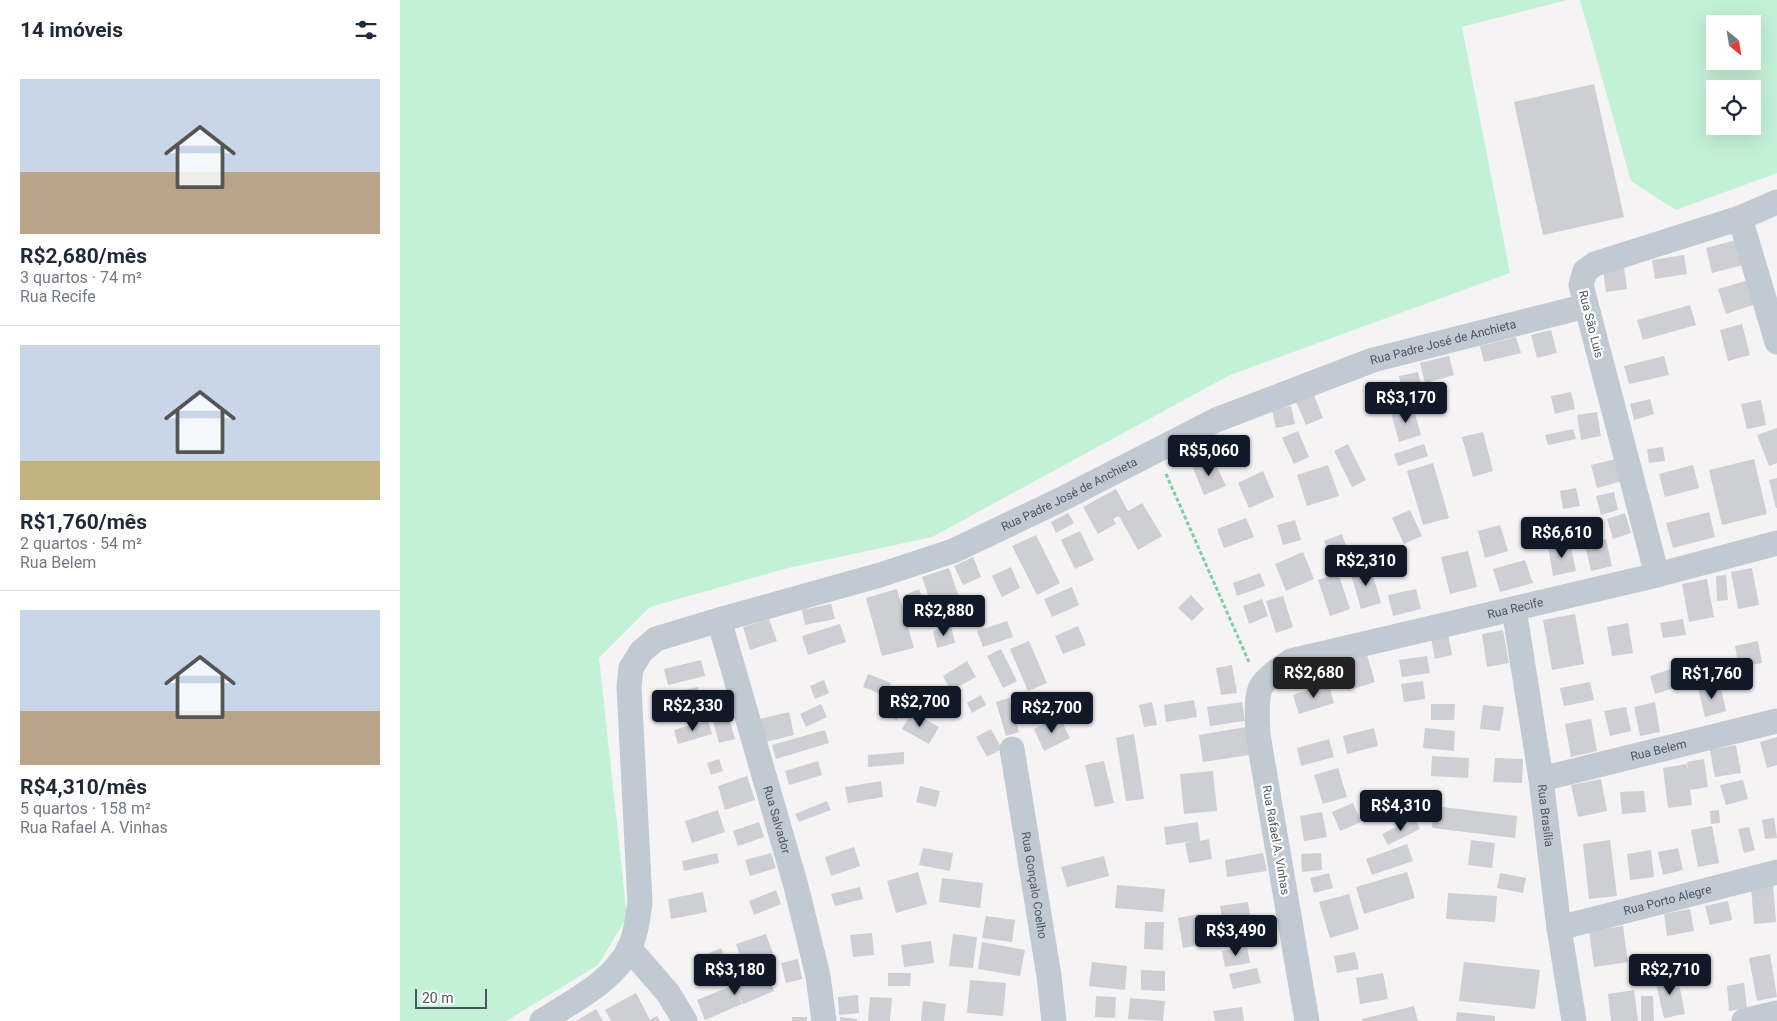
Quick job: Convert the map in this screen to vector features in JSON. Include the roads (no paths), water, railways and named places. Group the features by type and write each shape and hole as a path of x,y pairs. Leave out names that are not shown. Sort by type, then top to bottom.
{"street":[{"name":"Rua São Luis","path":"1657,575 1581,284 1586,271 1595,264 1740,218 1777,202"},
{"path":"1740,218 1777,342"},
{"name":"Rua Padre José de Anchieta","path":"542,1021 597,985 614,970 629,948 637,927 640,902 629,687 631,668 641,652 656,639 880,575 953,550 1058,501 1216,420 1373,360 1586,306"},
{"name":"Rua Recife","path":"1261,688 1277,671 1291,660 1657,575 1777,544"},
{"name":"Rua Brasília","path":"1514,609 1541,779 1574,1021"},
{"name":"Rua Salvador","path":"719,620 796,886 818,976 824,1021"},
{"name":"Rua Rafael A. Vinhas","path":"1261,688 1258,711 1258,735 1307,1021"},
{"name":"Rua Belem","path":"1541,779 1777,721"},
{"name":"Rua Gonçalo Coelho","path":"1012,749 1054,1021"},
{"name":"Rua Porto Alegre","path":"1560,928 1777,872"},
{"path":"629,948 668,993 685,1021"},
{"path":"1744,1021 1777,1013"}]}
